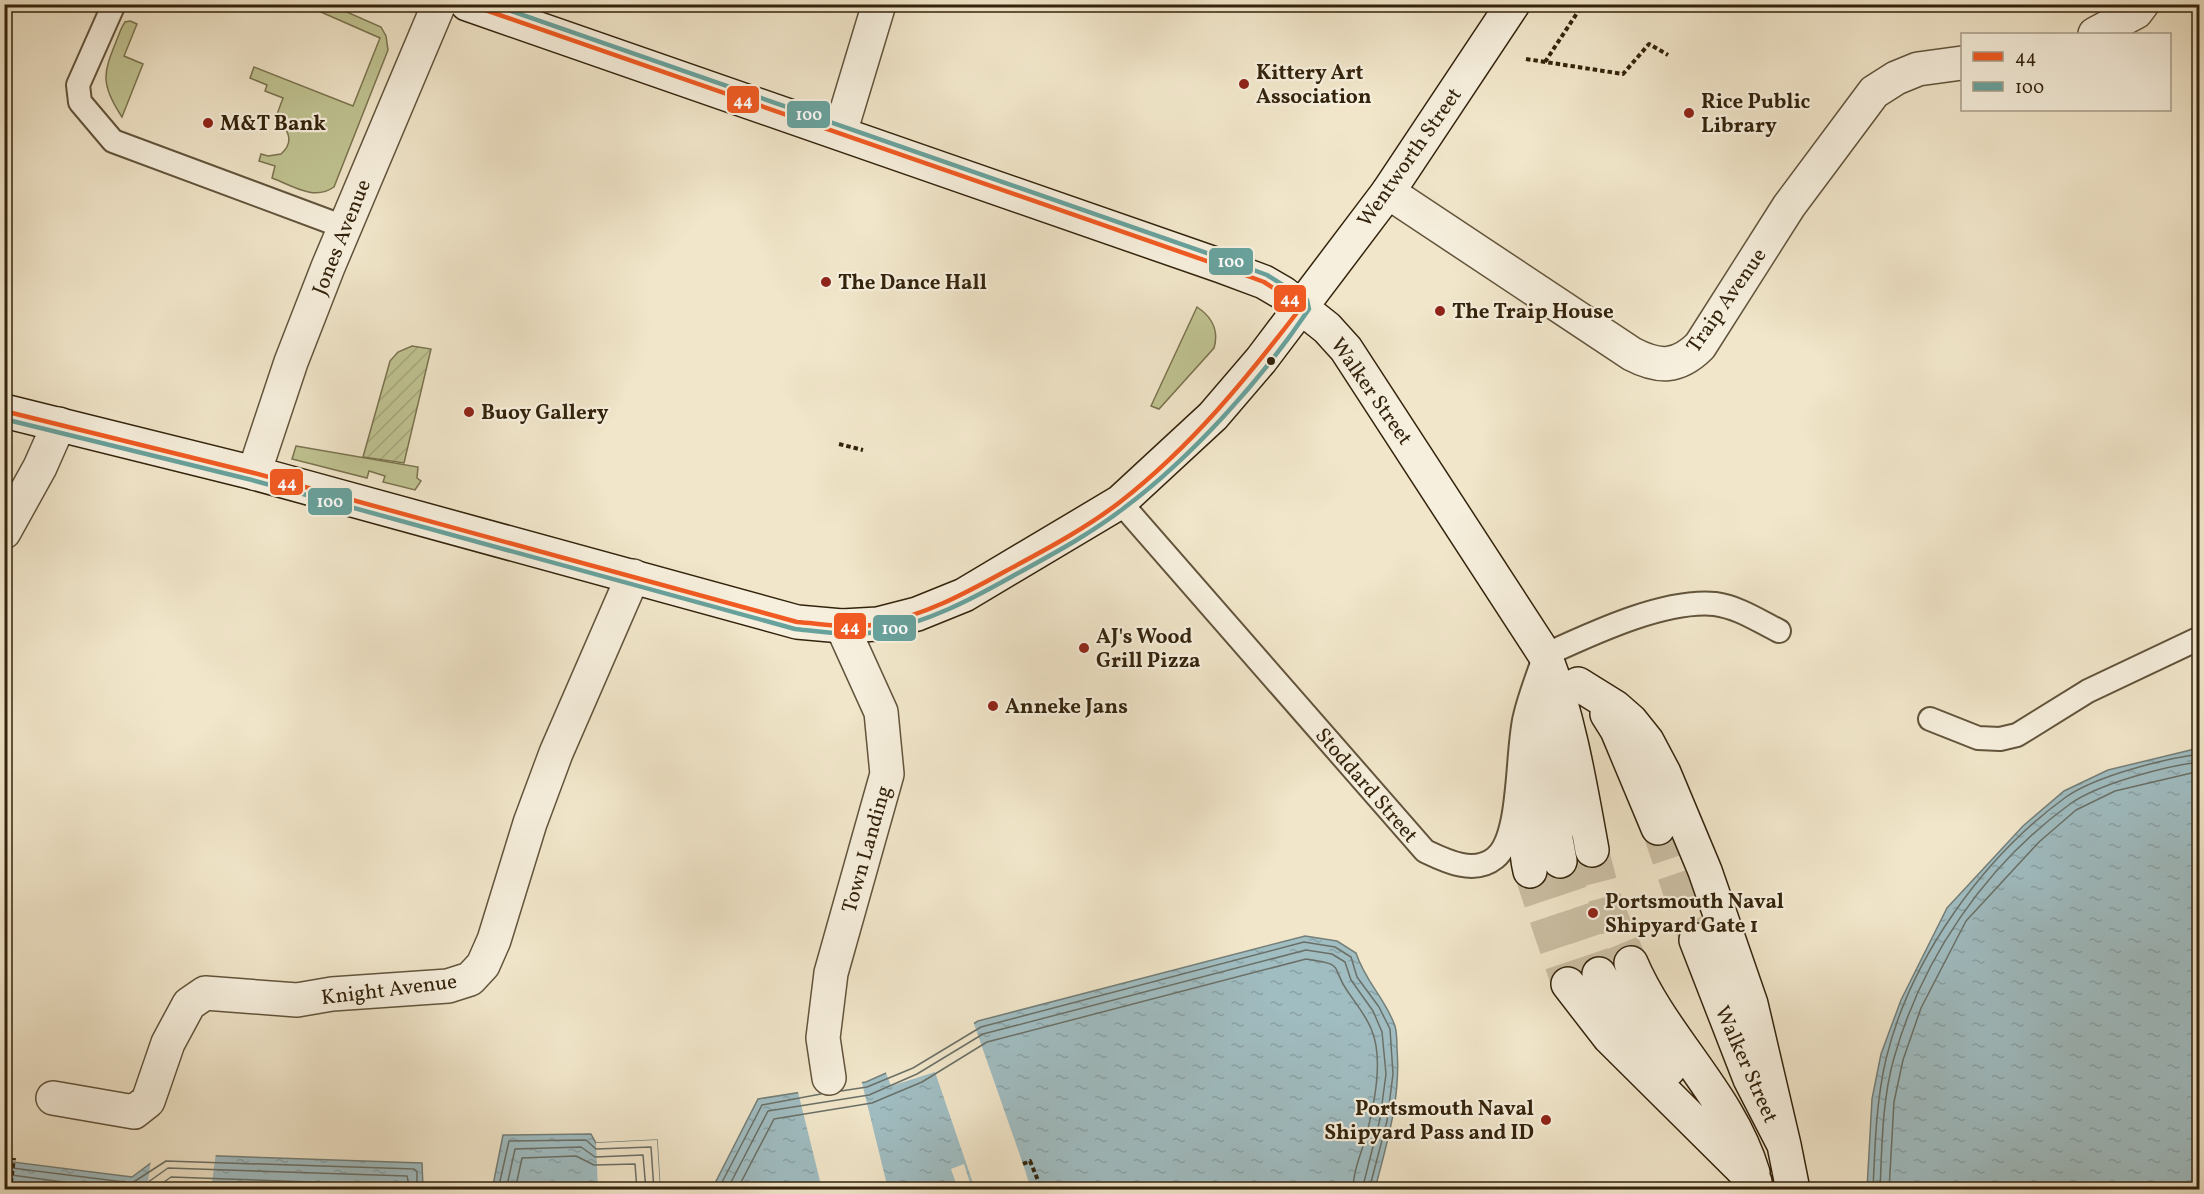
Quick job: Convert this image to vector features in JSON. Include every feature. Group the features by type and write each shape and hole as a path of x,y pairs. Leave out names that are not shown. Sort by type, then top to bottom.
{"street":[{"name":"Jones Avenue","path":"254,473 291,362 344,227 439,4"},
{"name":"Walker Street","path":"467,4 840,132 1264,282 1302,306 1346,349 1560,674 1609,717 1617,730 1658,828"},
{"path":"840,132 879,4"},
{"name":"Wentworth Street","path":"4,411 254,473 797,622 842,626 878,624 917,614 964,595 1119,502 1213,416 1261,360 1388,192 1513,4"},
{"path":"2097,33 2136,12 2142,4"},
{"name":"Traip Avenue","path":"1388,192 1632,354 1649,363 1671,365 1691,355 1700,346 1789,206 1874,92 1896,78 1918,69 1961,63"},
{"path":"4,532 40,467 59,424"},
{"name":"Knight Avenue","path":"53,1098 134,1112 148,1101 168,1043 189,1004 205,993 297,1000 332,994 447,986 470,979 483,965 494,940 526,833 556,753 633,576"},
{"name":"Town Landing","path":"829,1078 823,1038 831,973 887,774 881,712 842,626"},
{"name":"Walker Street","path":"1560,674 1592,850"},
{"path":"1545,866 1556,839 1555,794 1560,674 1615,707 1631,721 1647,741 1664,773 1705,871 1751,1004 1784,1145"},
{"name":"Walker Street","path":"1696,940 1750,1079 1784,1145 1792,1190"},
{"name":"Walker Street","path":"1631,963 1653,1008 1737,1131 1749,1158 1756,1186"},
{"path":"1599,974 1628,1022 1713,1119 1756,1186"},
{"path":"1568,984 1610,1037 1756,1186"}],"lane":[{"path":"114,4 78,85 80,102 113,141 344,227"},
{"name":"Stoddard Street","path":"1119,502 1425,851 1448,862 1472,867 1495,858 1507,841 1515,812 1517,763 1524,717 1560,674"},
{"path":"1560,674 1620,622 1669,609 1700,604 1735,609 1779,630"},
{"path":"1930,719 1978,738 2000,739 2017,735 2088,691 2199,638"}],"path":[{"path":"1545,62 1583,4"},
{"path":"1480,53 1623,74 1649,44 1668,55"},
{"path":"839,444 863,450"},
{"path":"10,1190 14,1158"},
{"path":"1023,1164 1030,1161 1042,1190"}],"green space":[{"path":"305,5 331,5 381,27 386,36 388,50 334,187 319,193 303,191 272,178 275,166 259,161 261,154 268,156 281,154 286,149 289,140 284,126 276,117 283,98 265,91 267,85 250,78 254,67 353,106 380,38"},
{"path":"130,21 137,24 124,56 143,64 122,117 109,92 106,73 121,29 125,22"},
{"path":"1197,307 1207,315 1213,325 1216,336 1214,348 1159,409 1151,406"},
{"path":"412,346 431,349 404,463 363,457 390,361 398,352"},
{"path":"296,446 418,467 417,478 421,481 415,490 383,482 385,476 369,471 367,478 292,459"}],"water":[{"path":"2199,748 2199,1189 1867,1189 1872,1099 1881,1054 1901,1000 1947,908 2023,826 2064,791 2108,770"},
{"path":"1305,936 1337,941 1356,953 1395,1026 1398,1067 1395,1103 1375,1189 702,1190 712,1189 758,1099 866,1082 911,1062 978,1021"},
{"path":"591,1134 596,1143 657,1140 660,1189 492,1190 503,1135"},
{"path":"163,1154 422,1163 423,1189 5,1190 5,1161 132,1177"}],"pier":[{"path":"973,1021 1031,1189 975,1189 935,1072 891,1086 885,1070 909,1060"},
{"path":"861,1079 888,1189 822,1189 797,1088"},
{"path":"657,1140 660,1189 598,1189 596,1143"},
{"path":"163,1151 216,1153 211,1189 147,1189 151,1159"},
{"path":"964,1164 972,1189 958,1189 951,1169"}],"tunnel":[{"path":"1658,828 1696,940"},
{"path":"1592,850 1606,903 1631,963"},
{"path":"1560,861 1599,974"},
{"path":"1530,871 1568,984"}],"transit line":[{"name":"44","path":"4,411 254,473 797,622 858,626 911,616 958,596 1049,548 1107,512 1146,481 1195,435 1261,359 1302,306 1264,282 1221,266 468,4"},
{"name":"100","path":"4,419 252,480 795,629 860,634 915,622 964,602 1054,553 1111,518 1175,466 1200,442 1270,363 1309,309 1307,300 1267,275 491,4"}],"place":[{"name":"Kittery Art Association","path":"1244,84"},
{"name":"Rice Public Library","path":"1689,113"},
{"name":"M&T Bank","path":"208,123"},
{"name":"The Dance Hall","path":"826,282"},
{"name":"The Traip House","path":"1440,311"},
{"name":"Buoy Gallery","path":"469,412"},
{"name":"AJ's Wood Grill Pizza","path":"1084,648"},
{"name":"Anneke Jans","path":"993,706"},
{"name":"Portsmouth Naval Shipyard Gate 1","path":"1593,913"},
{"name":"Portsmouth Naval Shipyard Pass and ID","path":"1546,1120"}]}
